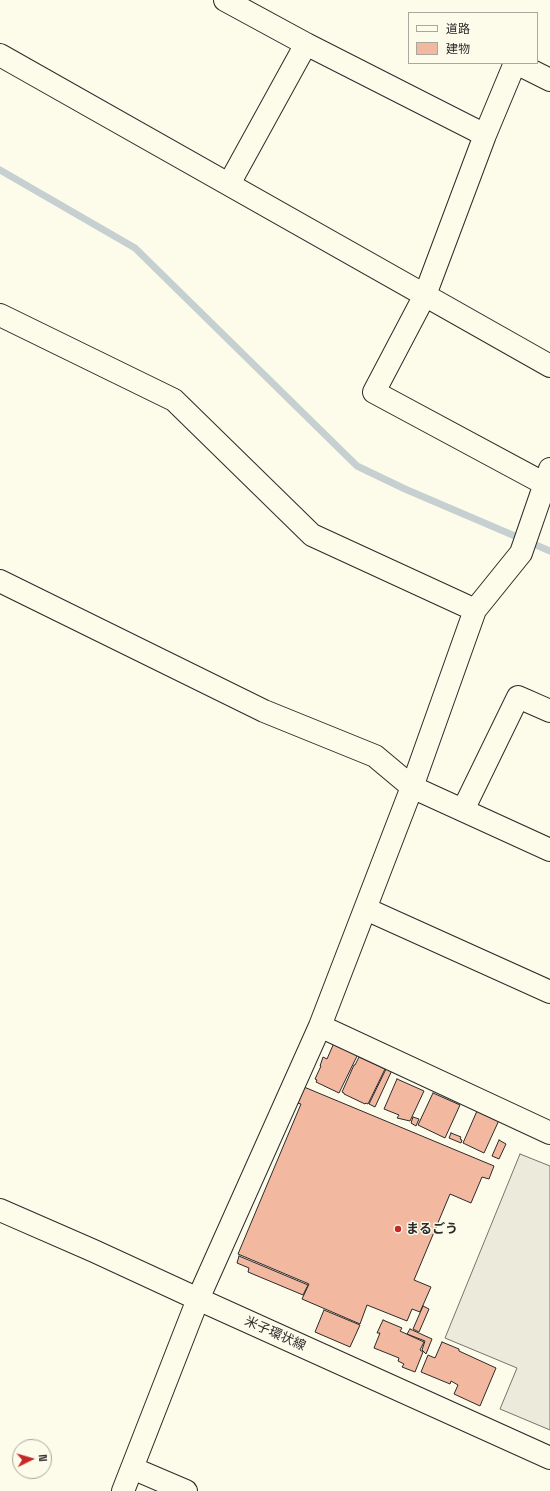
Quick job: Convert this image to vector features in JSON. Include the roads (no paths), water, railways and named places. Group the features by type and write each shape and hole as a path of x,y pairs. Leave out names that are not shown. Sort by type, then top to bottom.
{"street":[{"path":"225,0 306,44 485,136"},
{"path":"229,184 306,44"},
{"path":"0,55 550,366"},
{"path":"123,1491 198,1299 320,1026 412,787 475,610 521,553 549,474 374,392 425,295 485,136 516,64"},
{"path":"518,64 550,80"},
{"path":"0,315 174,400 312,535 475,610"},
{"path":"0,581 264,711 375,756 412,787 550,850"},
{"path":"463,810 518,697 550,711"},
{"path":"366,909 550,992"},
{"path":"320,1026 550,1133"},
{"name":"米子環状線","path":"0,1210 94,1251 550,1458"},
{"path":"132,1468 186,1491"}],"waterway":[{"path":"0,170 135,248 357,466 405,489 550,551"}],"place":[{"name":"まるごう","path":"398,1229"}]}
